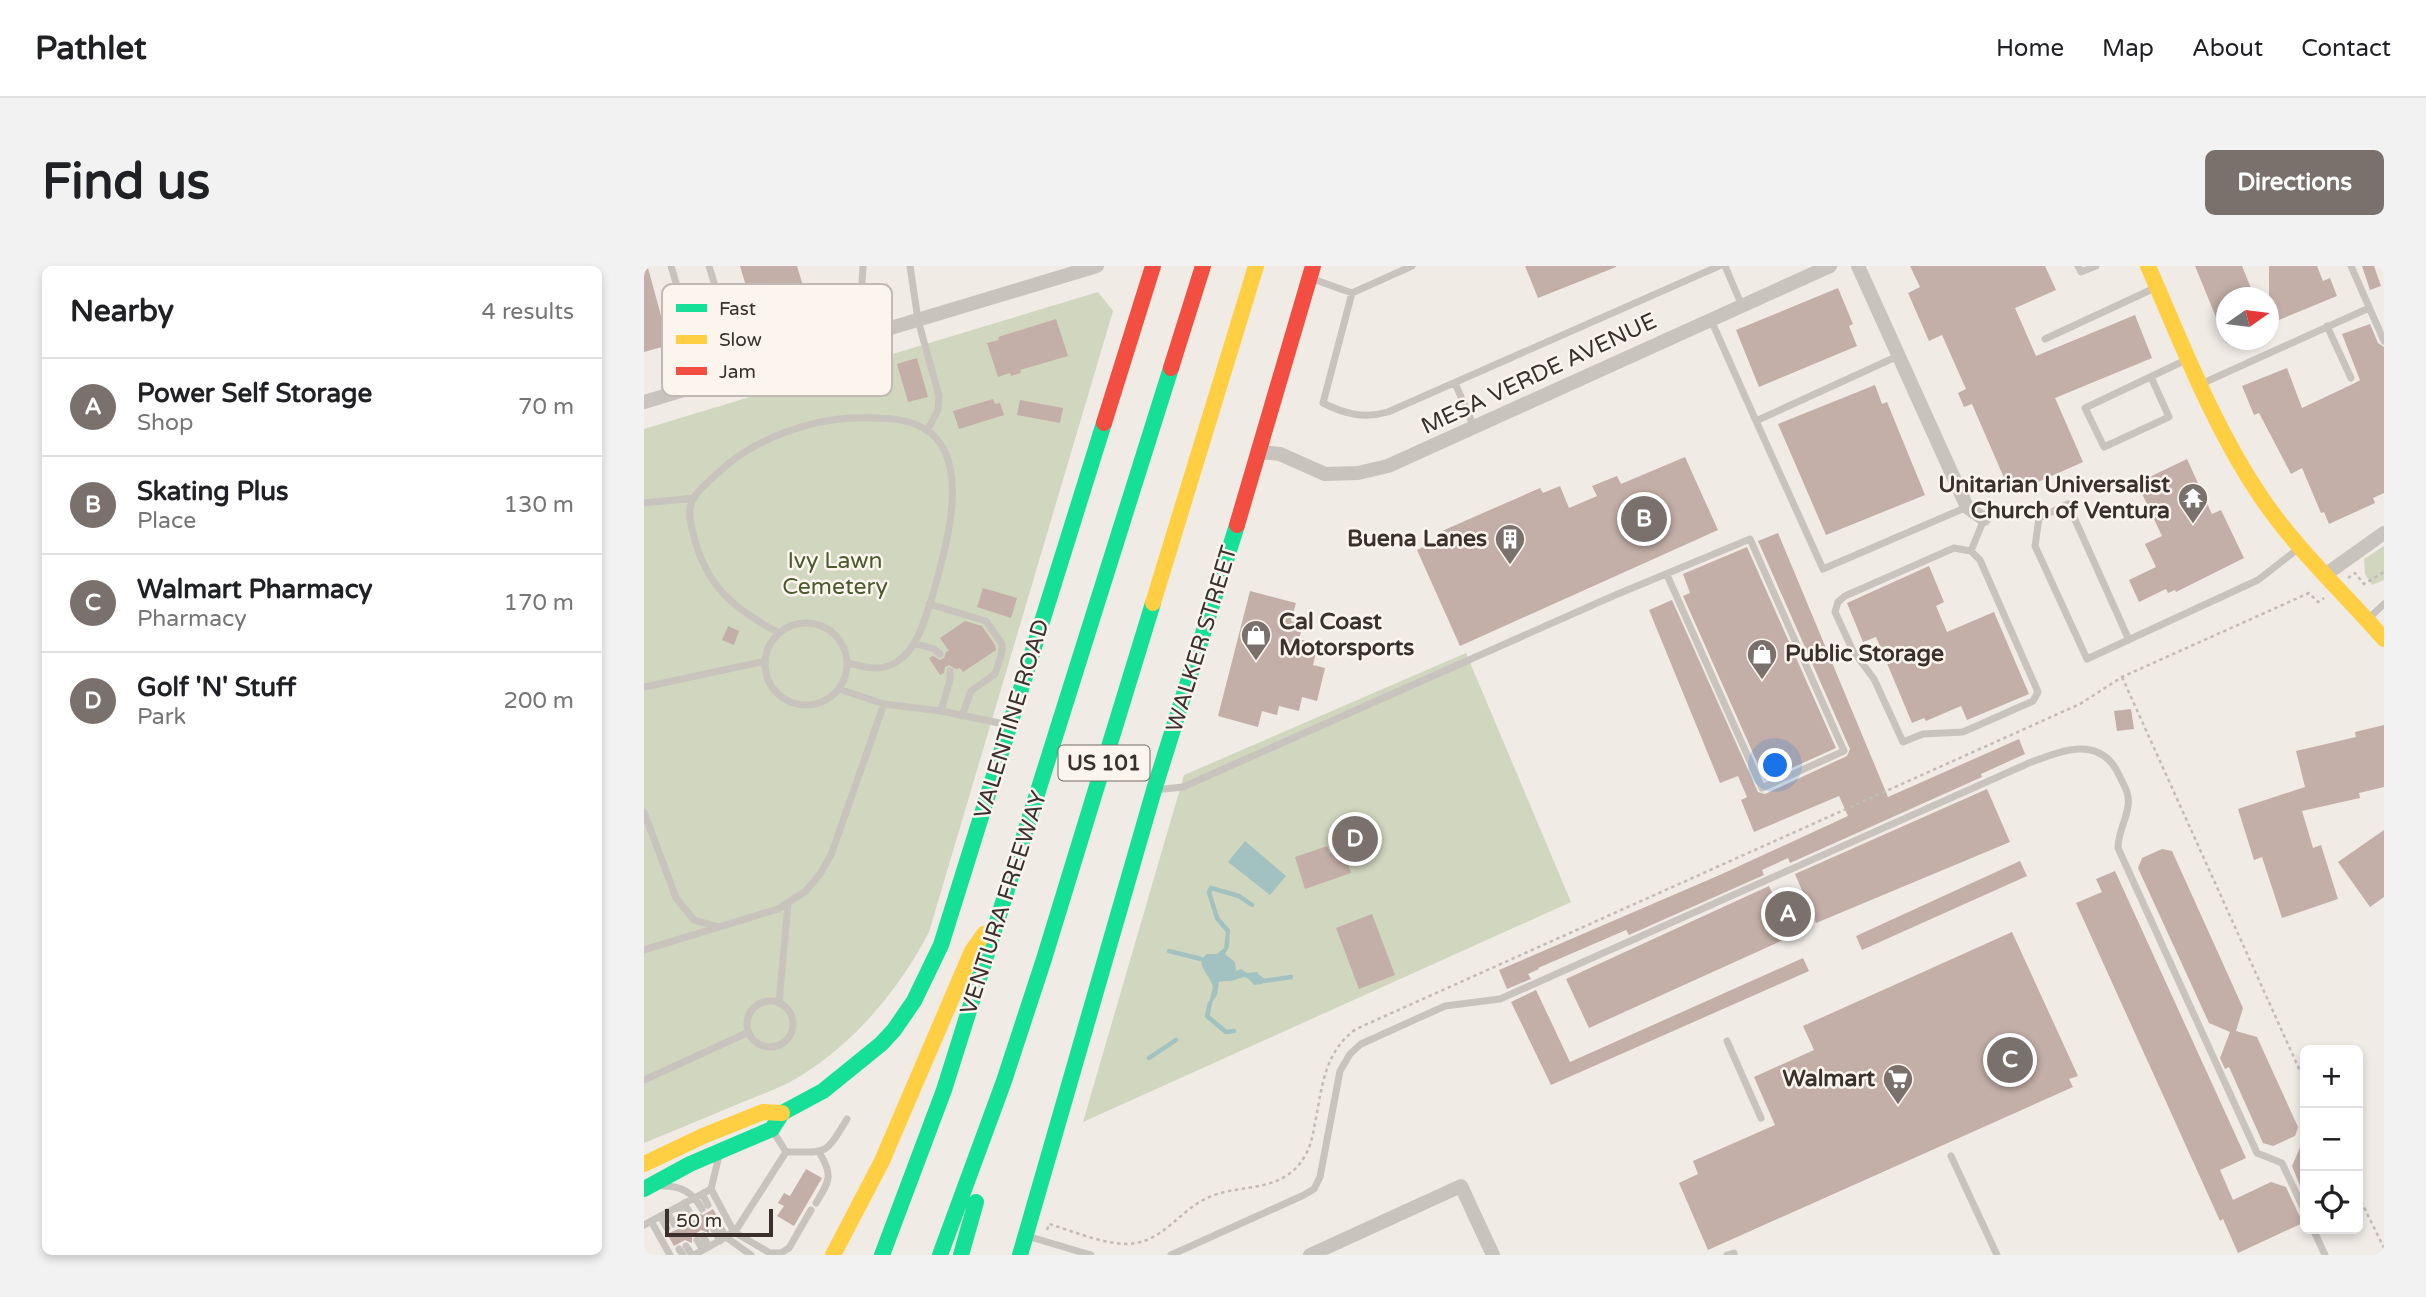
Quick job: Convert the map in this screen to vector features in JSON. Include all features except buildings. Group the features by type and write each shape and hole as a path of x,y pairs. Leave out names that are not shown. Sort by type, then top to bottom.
{"main road":[{"name":"VALENTINE ROAD","path":"772,1129 782,1113 823,1091 881,1044 899,1024 920,990 941,944 1153,266"},
{"name":"VENTURA FREEWAY","path":"882,1255 944,1090 1203,266"},
{"name":"US 101","path":"940,1255 995,1107 1044,959 1256,266"},
{"path":"2148,266 2224,436 2251,481 2300,547 2384,639"},
{"name":"WALKER STREET","path":"1020,1255 1154,790 1311,272"},
{"path":"833,1255 881,1161 972,951 1004,905"},
{"path":"961,1255 1044,959"},
{"path":"644,1164 763,1112 782,1113"},
{"path":"644,1189 675,1171 772,1129"}],"street":[{"path":"892,328 1097,266"},
{"name":"MESA VERDE AVENUE","path":"1258,452 1280,454 1325,474 1358,474 1404,461 1830,266"},
{"path":"1858,266 1967,508 1984,519"},
{"path":"644,402 664,396"},
{"path":"2325,575 2384,533"},
{"path":"1310,1255 1461,1186 1493,1255"}],"lane":[{"path":"671,266 676,284"},
{"path":"709,266 714,284"},
{"path":"862,284 863,266"},
{"path":"910,266 918,320 939,400 938,410 927,431"},
{"path":"1352,293 1412,266"},
{"path":"1352,293 1323,403 1351,415 1370,417 1388,412 1719,266"},
{"path":"1725,266 1742,306"},
{"path":"2078,266 2081,272 2096,266"},
{"path":"2351,266 2384,341"},
{"path":"1311,272 1352,293"},
{"path":"2046,339 2158,287"},
{"path":"2200,384 2369,308"},
{"path":"1711,320 1824,569 1967,508"},
{"path":"2327,326 2351,378"},
{"path":"1756,421 1899,355"},
{"path":"2151,377 2169,417 2104,447 2085,408 2189,359"},
{"path":"1455,383 1474,428"},
{"path":"779,633 742,612 712,581 699,556 690,522 689,510 694,498 729,464 758,445 820,423 844,419 908,422 938,440 947,460 951,492 948,537 929,604 914,643 905,657 878,669 848,663"},
{"path":"644,503 694,498"},
{"path":"2129,640 2068,504 2039,518 2035,546 2087,659 2129,640 2258,580 2300,547"},
{"path":"1971,551 1984,519"},
{"path":"1154,790 1183,787 1613,596 1750,539 1844,751 1762,788 1667,575"},
{"path":"1954,548 1971,551 1979,560 2038,692 2033,701 1963,732 1923,734 1903,742 1874,679 1853,651 1835,611 1838,602 1845,596 1954,548"},
{"path":"929,604 986,621 1002,644 995,674 971,691 962,716"},
{"path":"2367,620 2384,604"},
{"path":"804,622 829,629 839,639 848,663 839,689 830,698 818,704 805,705 781,696 772,686 766,674 765,661 772,640 779,633 791,625 804,622"},
{"path":"914,643 934,649 940,654"},
{"path":"644,687 765,661"},
{"path":"941,711 950,671"},
{"path":"839,689 884,704 941,711 1010,725"},
{"path":"644,950 768,913 788,904 806,891 826,864 884,704"},
{"path":"1171,1255 1314,1189 1320,1177 1340,1071 1350,1054 1361,1044 1445,1006 1500,999 2029,763 2067,749 2080,748 2107,756 2129,794 2118,848 2257,1153 2282,1163 2300,1201"},
{"path":"644,811 676,898 694,919 721,927"},
{"path":"779,1003 788,904"},
{"path":"772,1001 779,1003 790,1013 793,1027 780,1045 765,1046 758,1043 749,1032 748,1017 757,1005 772,1001"},
{"path":"644,1080 749,1032"},
{"path":"1727,1041 1761,1118"},
{"path":"763,1112 786,1152"},
{"path":"786,1152 819,1152 830,1147 847,1119"},
{"path":"720,1151 711,1189 734,1232 766,1251 781,1253 791,1244 829,1179 828,1170 819,1152"},
{"path":"683,1250 693,1255 734,1232 786,1152"},
{"path":"1951,1156 1997,1255"},
{"path":"644,1189 675,1186 699,1196 705,1207"},
{"path":"670,1255 647,1223 711,1189"},
{"path":"681,1205 688,1217"},
{"path":"663,1214 671,1226"},
{"path":"717,1228 723,1239 751,1255"},
{"path":"2315,1234 2325,1255"},
{"path":"1026,1236 1091,1255"},
{"path":"700,1238 706,1248"}],"path":[{"path":"2122,677 2300,1071"},
{"path":"2363,1205 2384,1248"}],"green space":[{"name":"Ivy Lawn Cemetery","path":"1098,292 1113,311 929,932 917,954 870,1018 831,1054 810,1069 782,1086 644,1143 644,429 753,396 892,396 892,354"},
{"path":"2384,546 2384,580 2372,585 2365,574 2364,559"},
{"path":"1466,653 1571,902 1083,1122 1184,775"}],"water":[{"path":"1245,841 1286,876 1270,895 1228,862"},
{"path":"1230,931 1229,947 1225,954 1235,962 1236,971 1241,969 1247,973 1258,972 1265,979 1262,984 1254,985 1245,977 1219,982 1217,995 1211,1004 1209,1003 1213,987 1202,965 1203,958 1207,954 1217,954 1224,948 1226,932"}],"waterway":[{"path":"1228,931 1217,918 1209,892 1211,888 1239,896 1252,905"},
{"path":"1169,951 1201,959"},
{"path":"1264,981 1291,977"},
{"path":"1210,1003 1207,1016 1226,1032 1234,1031"},
{"path":"1149,1058 1176,1040"}],"traffic: fast":[{"path":"882,1255 944,1090 1171,368"},
{"path":"644,1189 690,1164 772,1129 782,1113 823,1091 881,1044 914,1001 941,945 1104,423"},
{"path":"1020,1255 1154,790 1237,525"},
{"path":"940,1255 1004,1081 1044,959 1153,603"},
{"path":"961,1255 976,1202"}],"traffic: slow":[{"path":"1153,603 1256,266"},
{"path":"2148,266 2199,384 2228,442 2261,497 2289,535 2384,639"},
{"path":"833,1255 882,1161 972,951 984,934"},
{"path":"644,1164 763,1112 782,1113"}],"traffic: jam":[{"path":"1104,423 1153,266"},
{"path":"1171,368 1203,266"},
{"path":"1237,525 1313,266"}],"place":[{"name":"Skating Plus","path":"1644,519"},
{"name":"Unitarian Universalist Church of Ventura","path":"2193,525"},
{"name":"Buena Lanes","path":"1510,566"},
{"name":"Cal Coast Motorsports","path":"1256,662"},
{"name":"Public Storage","path":"1762,681"},
{"name":"Golf 'N' Stuff","path":"1355,839"},
{"name":"Power Self Storage","path":"1788,914"},
{"name":"Walmart Pharmacy","path":"2010,1060"},
{"name":"Walmart","path":"1898,1106"}]}
